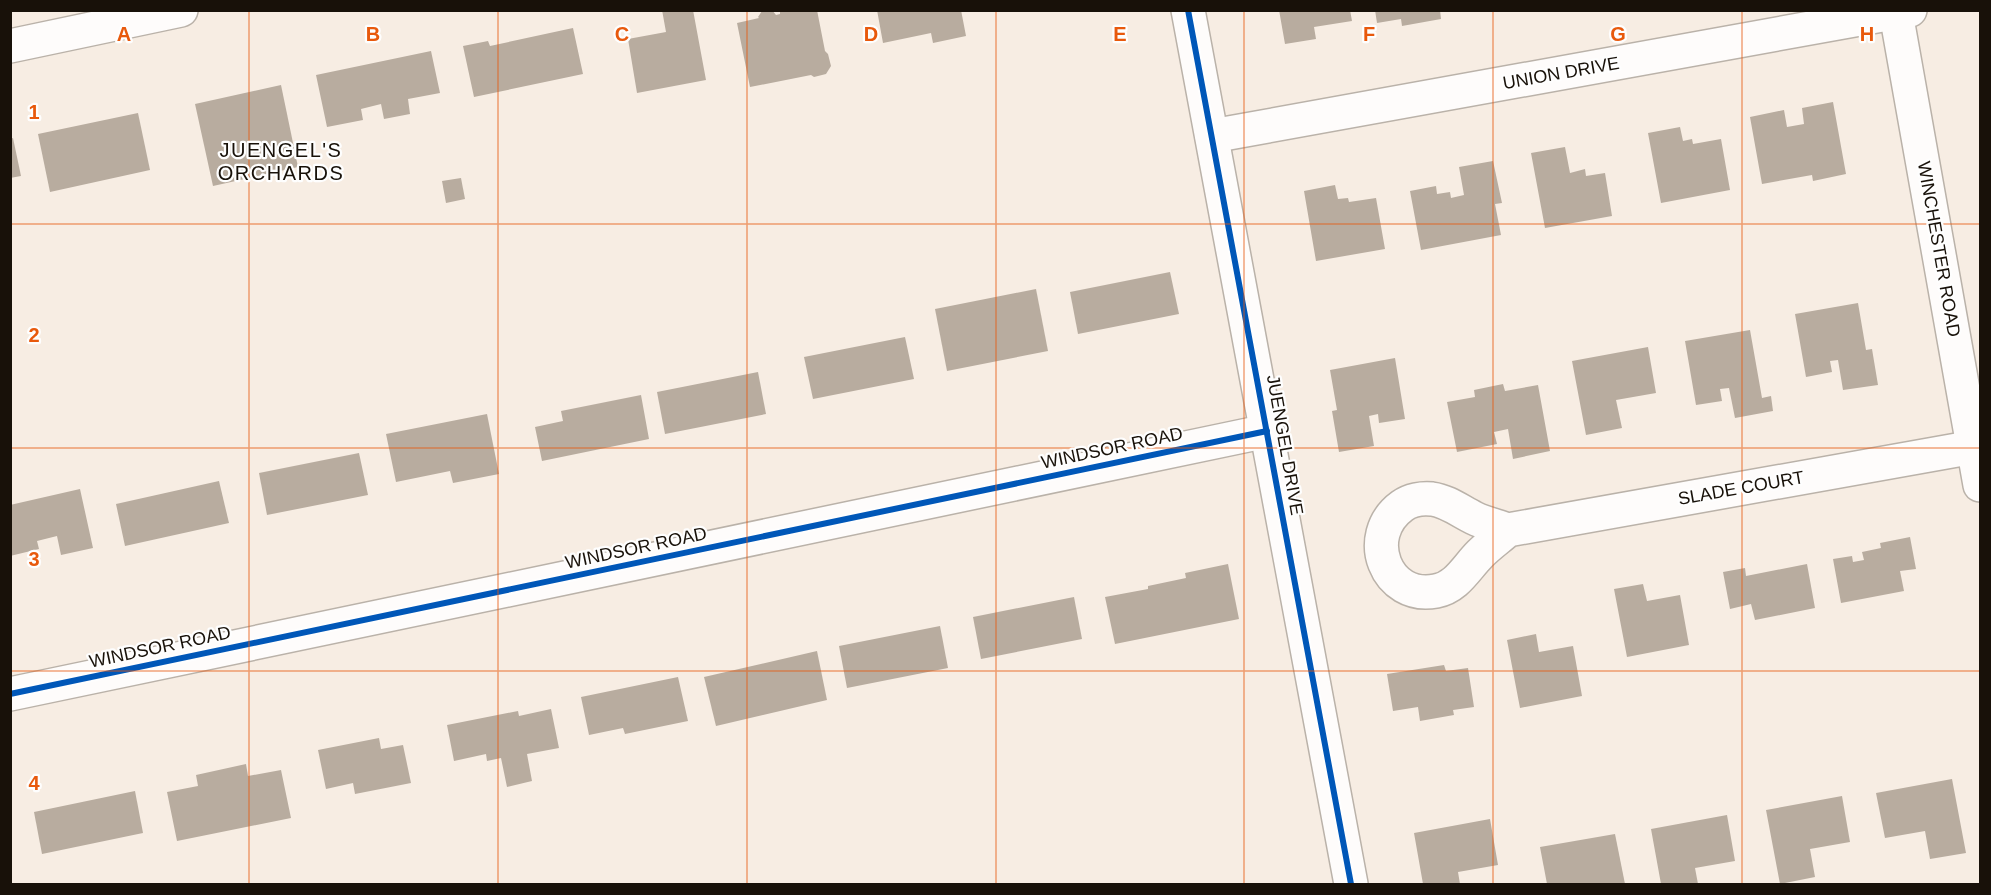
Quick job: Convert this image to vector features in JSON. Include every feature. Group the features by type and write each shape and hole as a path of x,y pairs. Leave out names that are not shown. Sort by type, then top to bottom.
{"street":[{"path":"10,46 181,10"},
{"name":"JUENGEL DRIVE","path":"1188,10 1351,885"},
{"name":"UNION DRIVE","path":"1212,136 1903,12"},
{"name":"WINCHESTER ROAD","path":"1903,12 1980,485"},
{"name":"WINDSOR ROAD","path":"10,694 1268,431"},
{"name":"SLADE COURT","path":"1508,530 1974,447"}],"building":[{"path":"662,10 693,10 706,80 637,93 628,39 666,32"},
{"path":"772,10 776,15 780,14 780,10 817,10 825,51 831,66 826,74 750,87 737,23 759,18 762,11"},
{"path":"877,10 961,10 966,36 933,43 931,33 883,43"},
{"path":"1279,10 1350,10 1352,21 1314,27 1316,39 1285,44"},
{"path":"1375,10 1440,10 1441,19 1402,26 1401,19 1377,23"},
{"path":"573,28 583,74 474,97 463,46 488,41 490,46"},
{"path":"431,51 440,93 408,99 410,114 384,119 381,104 361,109 363,120 327,127 316,75"},
{"path":"281,85 298,167 213,186 195,104"},
{"path":"1833,102 1846,174 1813,181 1812,175 1762,184 1750,117 1784,110 1787,127 1804,124 1802,108"},
{"path":"138,113 150,170 50,192 38,134"},
{"path":"1680,127 1683,141 1692,139 1693,144 1721,139 1730,190 1661,203 1648,133"},
{"path":"13,138 21,176 10,178 10,139"},
{"path":"1565,147 1570,173 1585,169 1586,176 1605,173 1612,216 1545,228 1531,153"},
{"path":"1493,161 1502,203 1495,204 1501,235 1421,250 1410,191 1436,186 1437,194 1450,192 1451,198 1464,195 1459,167"},
{"path":"461,178 465,199 446,203 442,181"},
{"path":"1335,185 1338,199 1348,198 1349,202 1376,198 1385,249 1316,261 1304,191"},
{"path":"1170,272 1179,314 1078,334 1070,292"},
{"path":"1036,289 1048,351 947,371 935,309"},
{"path":"1858,303 1866,350 1872,349 1878,385 1843,390 1838,360 1830,361 1832,372 1806,377 1795,314"},
{"path":"1750,330 1762,398 1771,396 1773,411 1735,418 1729,388 1720,389 1722,401 1696,405 1685,341"},
{"path":"905,337 914,379 813,399 804,357"},
{"path":"1648,347 1656,393 1616,400 1622,428 1586,435 1572,361"},
{"path":"1395,358 1405,419 1379,423 1378,414 1369,416 1374,446 1339,452 1332,411 1337,410 1330,370"},
{"path":"758,372 766,414 665,434 657,392"},
{"path":"1503,384 1505,391 1538,385 1550,451 1513,459 1508,429 1494,432 1497,444 1457,452 1447,402 1475,397 1474,390"},
{"path":"641,395 649,439 542,461 535,427 563,421 561,411"},
{"path":"487,414 499,474 453,483 450,471 396,482 386,434"},
{"path":"359,453 368,495 267,515 259,473"},
{"path":"219,481 229,523 125,546 116,504"},
{"path":"80,489 93,548 61,555 57,536 37,541 39,549 10,556 10,505"},
{"path":"1910,537 1916,569 1900,571 1904,591 1841,603 1833,559 1852,556 1853,562 1864,560 1862,552 1881,548 1880,543"},
{"path":"1228,564 1239,619 1115,644 1105,597 1148,589 1148,586 1186,578 1185,573"},
{"path":"1807,564 1815,608 1755,620 1751,604 1730,609 1723,572 1745,568 1746,576"},
{"path":"1643,584 1647,601 1680,595 1689,645 1627,657 1614,589"},
{"path":"1074,597 1082,639 981,659 973,617"},
{"path":"940,626 948,668 847,688 839,646"},
{"path":"1536,634 1539,652 1573,646 1582,696 1520,708 1507,640"},
{"path":"817,651 827,700 716,726 704,677"},
{"path":"1444,665 1446,671 1468,668 1474,707 1453,710 1454,715 1420,721 1418,707 1393,711 1387,674"},
{"path":"678,677 688,721 625,734 623,728 589,735 581,697"},
{"path":"551,709 559,748 527,754 532,781 507,787 501,758 487,761 486,754 454,761 447,725 518,711 519,716"},
{"path":"379,738 381,749 403,745 411,783 355,794 353,783 326,789 318,750"},
{"path":"246,764 248,776 281,770 291,818 177,841 167,792 198,786 196,775"},
{"path":"1952,779 1966,853 1930,859 1925,831 1885,838 1876,793"},
{"path":"135,791 143,833 42,854 34,812"},
{"path":"1842,796 1850,842 1810,849 1815,877 1780,884 1766,810"},
{"path":"1727,815 1735,861 1695,868 1698,884 1661,884 1651,829"},
{"path":"1490,819 1498,865 1458,872 1460,884 1423,884 1414,833"},
{"path":"1615,834 1625,884 1547,884 1540,847"}],"cycle path":[{"path":"1188,10 1351,884"},
{"path":"10,694 1267,431"}],"district":[{"name":"JUENGEL'S ORCHARDS","path":"281,162"}]}
